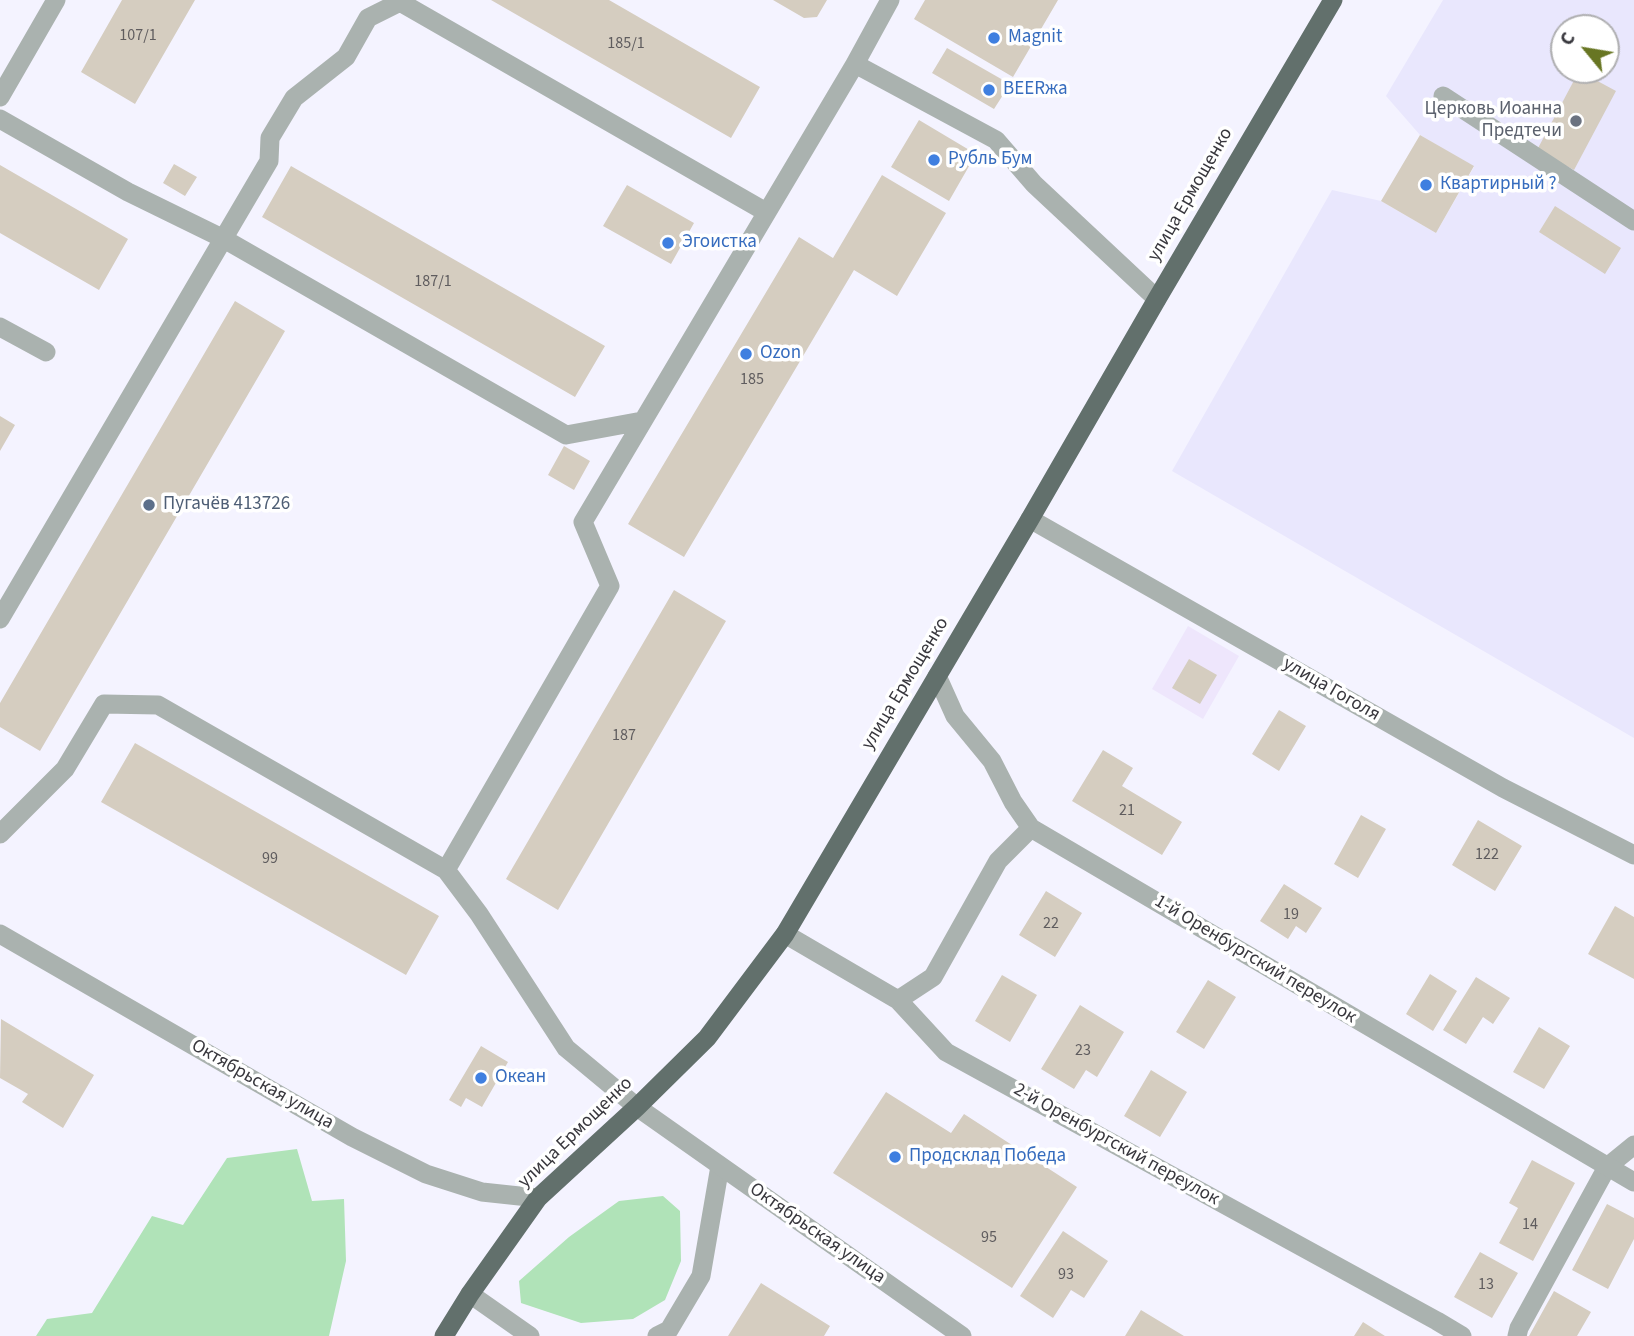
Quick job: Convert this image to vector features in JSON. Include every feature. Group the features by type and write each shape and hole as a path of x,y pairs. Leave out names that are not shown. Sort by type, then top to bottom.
{"highway":[{"name":"улица Ермощенко","path":"444,1336 470,1294 538,1198 707,1038 785,934 1333,0"}],"street":[{"path":"0,97 56,0"},
{"path":"0,834 65,769 104,704 158,705 446,870 610,586 583,522 855,64 890,0"},
{"path":"0,619 224,239 268,161 270,138 294,98 345,57 368,19 400,2 766,212"},
{"path":"855,64 996,140 1034,184 1157,299"},
{"path":"1443,96 1634,221"},
{"path":"0,119 128,192 224,239 566,435 642,421"},
{"path":"0,327 46,352"},
{"name":"улица Гоголя","path":"1030,519 1503,788 1634,855"},
{"name":"1-й Оренбургский переулок","path":"937,676 955,716 992,761 1013,802 1031,828 1634,1182"},
{"path":"898,1000 933,977 998,861 1031,828"},
{"name":"Октябрьская улица","path":"446,870 479,914 566,1048 637,1107 962,1336"},
{"name":"Октябрьская улица","path":"0,934 352,1137 426,1174 482,1192 538,1198"},
{"name":"2-й Оренбургский переулок","path":"785,934 898,1000 946,1052 1462,1336"},
{"path":"1517,1336 1607,1167 1634,1145"},
{"path":"657,1336 669,1330 701,1276 720,1166"},
{"path":"470,1294 530,1336"}],"shaded area":[{"path":"1443,0 1634,0 1634,738 1172,471 1332,190 1381,201 1436,233 1474,167 1420,135 1386,96"},
{"path":"1188,626 1239,656 1203,719 1152,689"}],"green space":[{"path":"297,1149 312,1201 344,1199 346,1261 329,1336 36,1336 47,1319 92,1313 152,1216 183,1225 227,1158"},
{"path":"663,1196 680,1211 681,1261 665,1300 633,1319 581,1323 521,1303 519,1281 569,1237 619,1201"}],"building":[{"path":"122,0 195,0 135,104 81,72"},
{"path":"491,0 609,0 760,87 731,138"},
{"path":"773,0 827,0 817,17 804,18"},
{"path":"925,0 1058,0 1013,77 914,19"},
{"path":"947,48 1010,84 994,109 932,73"},
{"name":"Церковь Иоанна Предтечи","path":"1572,84 1603,84 1616,91 1574,170 1537,150"},
{"path":"919,120 976,154 949,201 891,167"},
{"path":"1420,135 1474,166 1436,233 1381,201"},
{"path":"174,164 197,177 185,196 163,183"},
{"path":"0,165 128,239 99,290 0,233"},
{"path":"291,166 605,346 575,397 262,217"},
{"path":"882,175 946,213 897,296 854,270 684,557 628,524 799,237 833,258"},
{"path":"627,185 694,223 671,264 603,226"},
{"path":"1555,206 1621,248 1605,274 1539,232"},
{"path":"235,301 285,331 40,751 0,727 0,703"},
{"path":"0,416 15,425 0,451"},
{"path":"564,446 590,461 574,490 548,475"},
{"path":"674,590 726,621 558,910 506,879"},
{"path":"1189,659 1217,675 1200,704 1172,688"},
{"path":"1279,710 1306,726 1279,771 1252,754"},
{"path":"135,743 439,916 406,975 101,802"},
{"path":"1103,750 1133,768 1122,786 1182,822 1162,855 1072,801"},
{"path":"1361,815 1386,829 1358,878 1334,864"},
{"path":"1478,820 1522,846 1495,891 1452,865"},
{"path":"1284,884 1322,908 1306,933 1296,926 1288,939 1260,921"},
{"path":"1046,891 1082,913 1055,957 1019,935"},
{"path":"1615,906 1634,917 1634,979 1588,954"},
{"path":"1430,974 1457,991 1433,1031 1406,1014"},
{"path":"1002,975 1037,995 1010,1042 975,1021"},
{"path":"1476,977 1510,998 1493,1024 1483,1017 1466,1044 1443,1030"},
{"path":"1208,980 1236,997 1204,1049 1176,1032"},
{"path":"1080,1005 1124,1032 1097,1077 1086,1070 1074,1089 1041,1069"},
{"path":"1,1019 94,1075 63,1128 22,1102 28,1094 0,1078"},
{"path":"1539,1027 1570,1046 1544,1089 1513,1072"},
{"path":"481,1046 508,1062 482,1107 466,1098 461,1107 449,1100"},
{"path":"1151,1070 1187,1092 1160,1137 1124,1116"},
{"path":"886,1092 951,1133 964,1114 1077,1187 1012,1288 833,1173"},
{"path":"1532,1160 1575,1183 1533,1261 1499,1243 1518,1208 1509,1203"},
{"path":"1607,1204 1634,1218 1634,1239 1608,1289 1572,1270"},
{"path":"1063,1231 1108,1261 1084,1298 1071,1290 1053,1318 1020,1296"},
{"path":"1480,1252 1518,1273 1492,1318 1454,1297"},
{"path":"761,1283 830,1326 824,1336 728,1336"},
{"path":"1554,1291 1591,1312 1577,1336 1529,1336"},
{"path":"1141,1310 1184,1336 1125,1336"},
{"path":"1363,1322 1385,1336 1354,1336"}],"place":[{"name":"Magnit","path":"994,38"},
{"name":"BEERжа","path":"989,90"},
{"name":"Церковь Иоанна Предтечи","path":"1576,121"},
{"name":"Рубль Бум","path":"934,160"},
{"name":"Квартирный ?","path":"1426,185"},
{"name":"Эгоистка","path":"668,243"},
{"name":"Ozon","path":"746,354"},
{"name":"Пугачёв 413726","path":"149,505"},
{"name":"Океан","path":"481,1078"},
{"name":"Продсклад Победа","path":"895,1157"}]}
